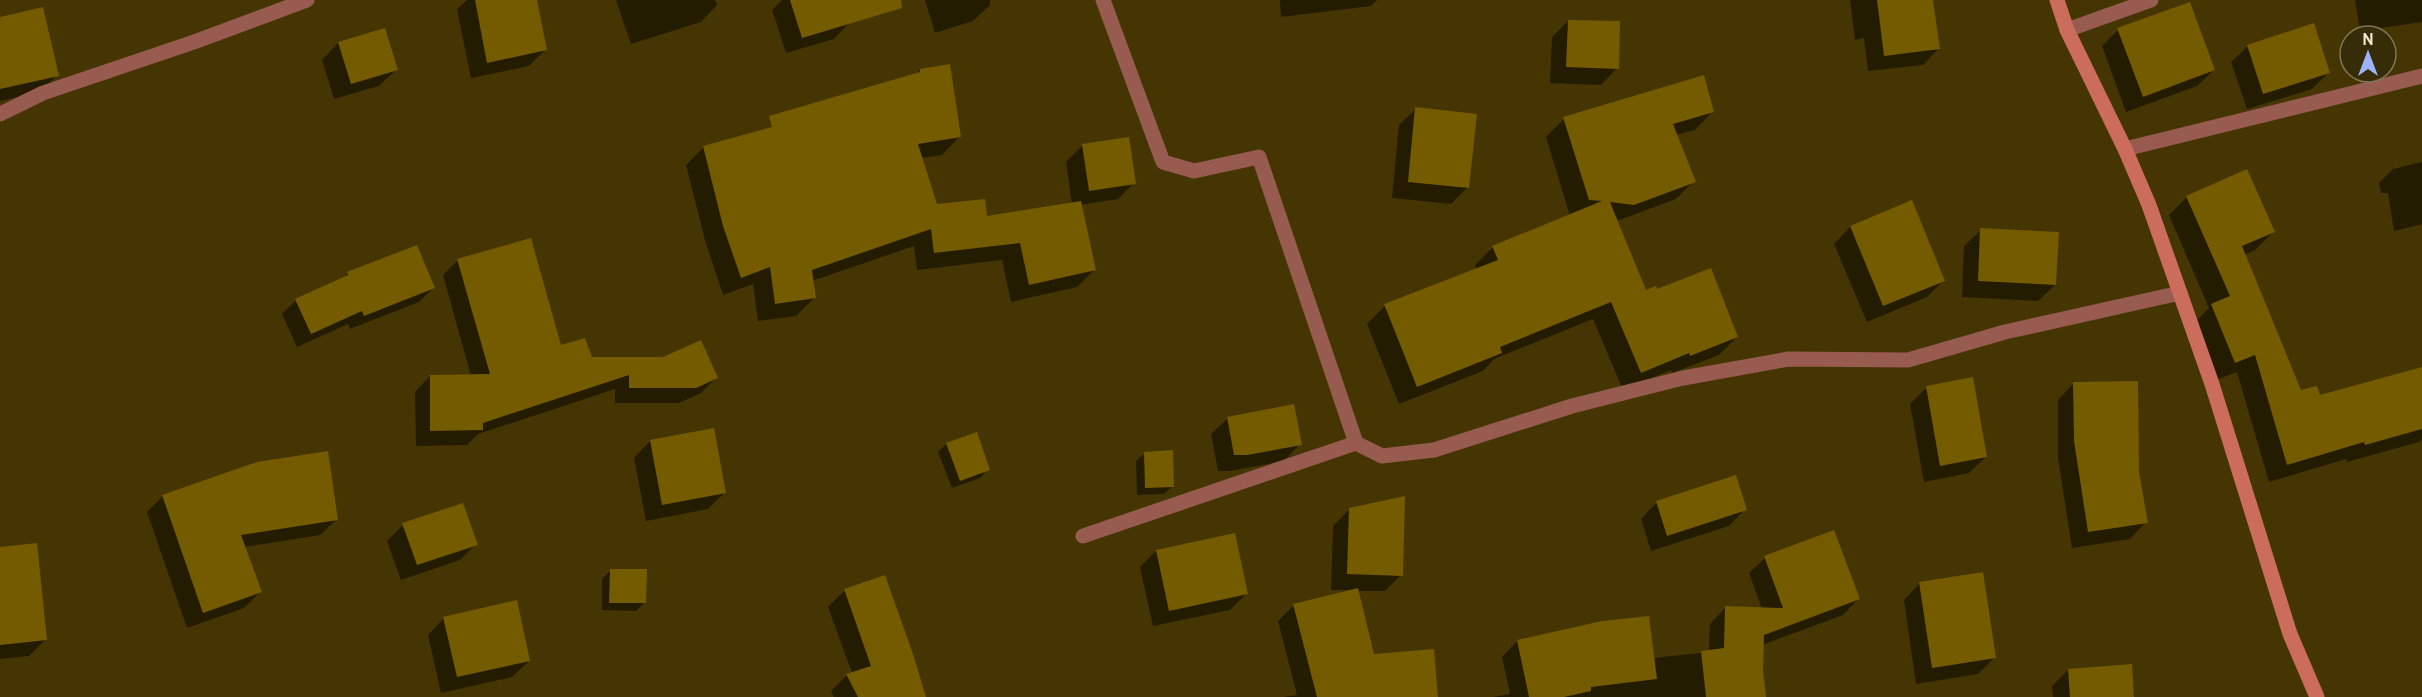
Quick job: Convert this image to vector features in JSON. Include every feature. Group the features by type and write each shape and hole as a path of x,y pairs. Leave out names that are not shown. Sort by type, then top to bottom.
{"main road":[{"path":"2057,0 2067,30 2125,149 2149,205 2212,384 2290,634 2317,697"}],"street":[{"path":"0,114 44,93 194,42 307,0"},
{"path":"1103,0 1163,162 1194,171 1259,157 1356,443 1382,456 1434,450 1572,406 1683,378 1789,359 1908,360 2005,332 2180,293"},
{"path":"2067,30 2151,0"},
{"path":"2125,149 2422,76"},
{"path":"1083,536 1356,443"}],"building":[{"path":"475,0 537,0 547,50 487,63"},
{"path":"790,0 901,0 902,8 802,38"},
{"path":"1877,0 1933,0 1940,49 1884,56"},
{"path":"2190,2 2215,70 2143,97 2117,28"},
{"path":"43,7 59,76 0,89 0,17"},
{"path":"1568,20 1620,21 1619,69 1566,67"},
{"path":"2314,23 2330,73 2263,94 2247,45"},
{"path":"385,28 398,70 351,84 338,42"},
{"path":"950,64 961,137 918,144 937,204 985,199 987,216 1081,201 1096,270 1029,285 1020,243 934,253 931,229 812,270 816,298 775,304 770,267 741,278 723,226 703,146 772,127 769,116 920,72 920,69"},
{"path":"1704,75 1714,112 1673,124 1696,182 1634,205 1610,202 1646,290 1656,286 1657,289 1711,268 1738,337 1690,356 1689,353 1641,373 1611,302 1500,347 1502,353 1417,387 1384,304 1498,260 1492,246 1602,201 1589,200 1563,117"},
{"path":"1415,107 1477,114 1469,188 1408,182"},
{"path":"1129,137 1136,184 1089,191 1082,144"},
{"path":"2247,169 2275,232 2242,246 2301,390 2317,386 2320,395 2422,367 2422,429 2365,445 2364,442 2287,465 2255,355 2235,363 2211,304 2230,296 2186,196"},
{"path":"1912,200 1945,281 1883,306 1850,226"},
{"path":"1980,228 2059,232 2056,285 1978,281"},
{"path":"531,238 561,345 585,338 592,357 663,357 701,340 718,378 696,388 629,388 629,375 483,423 483,430 430,431 430,375 490,374 457,259"},
{"path":"417,245 435,288 364,316 362,311 311,334 295,299 348,275 347,272"},
{"path":"1973,377 1987,457 1940,466 1926,386"},
{"path":"2138,381 2139,472 2148,523 2088,532 2074,441 2073,382"},
{"path":"1294,404 1302,445 1247,455 1234,455 1227,417"},
{"path":"714,428 726,493 662,505 650,440"},
{"path":"977,432 990,470 960,481 946,443"},
{"path":"1173,450 1174,487 1145,488 1144,452"},
{"path":"328,451 338,520 241,535 262,592 203,613 162,495 257,462"},
{"path":"1736,475 1747,510 1667,536 1656,501"},
{"path":"1405,496 1403,576 1347,574 1349,508"},
{"path":"463,503 478,545 417,565 402,523"},
{"path":"1834,530 1860,599 1764,635 1763,671 1766,697 1706,697 1701,651 1724,648 1725,606 1783,608 1764,556"},
{"path":"1235,533 1248,594 1169,611 1156,550"},
{"path":"37,543 47,640 0,645 0,547"},
{"path":"610,569 647,569 646,603 609,603"},
{"path":"1983,572 1996,658 1932,668 1919,582"},
{"path":"885,575 926,697 858,697 846,674 871,666 844,589"},
{"path":"1358,588 1374,654 1434,649 1438,697 1317,697 1293,604"},
{"path":"517,600 530,661 457,677 443,617"},
{"path":"1649,616 1657,679 1591,687 1591,691 1564,697 1529,697 1517,640 1602,621"},
{"path":"2132,664 2134,697 2070,697 2068,669"}]}
